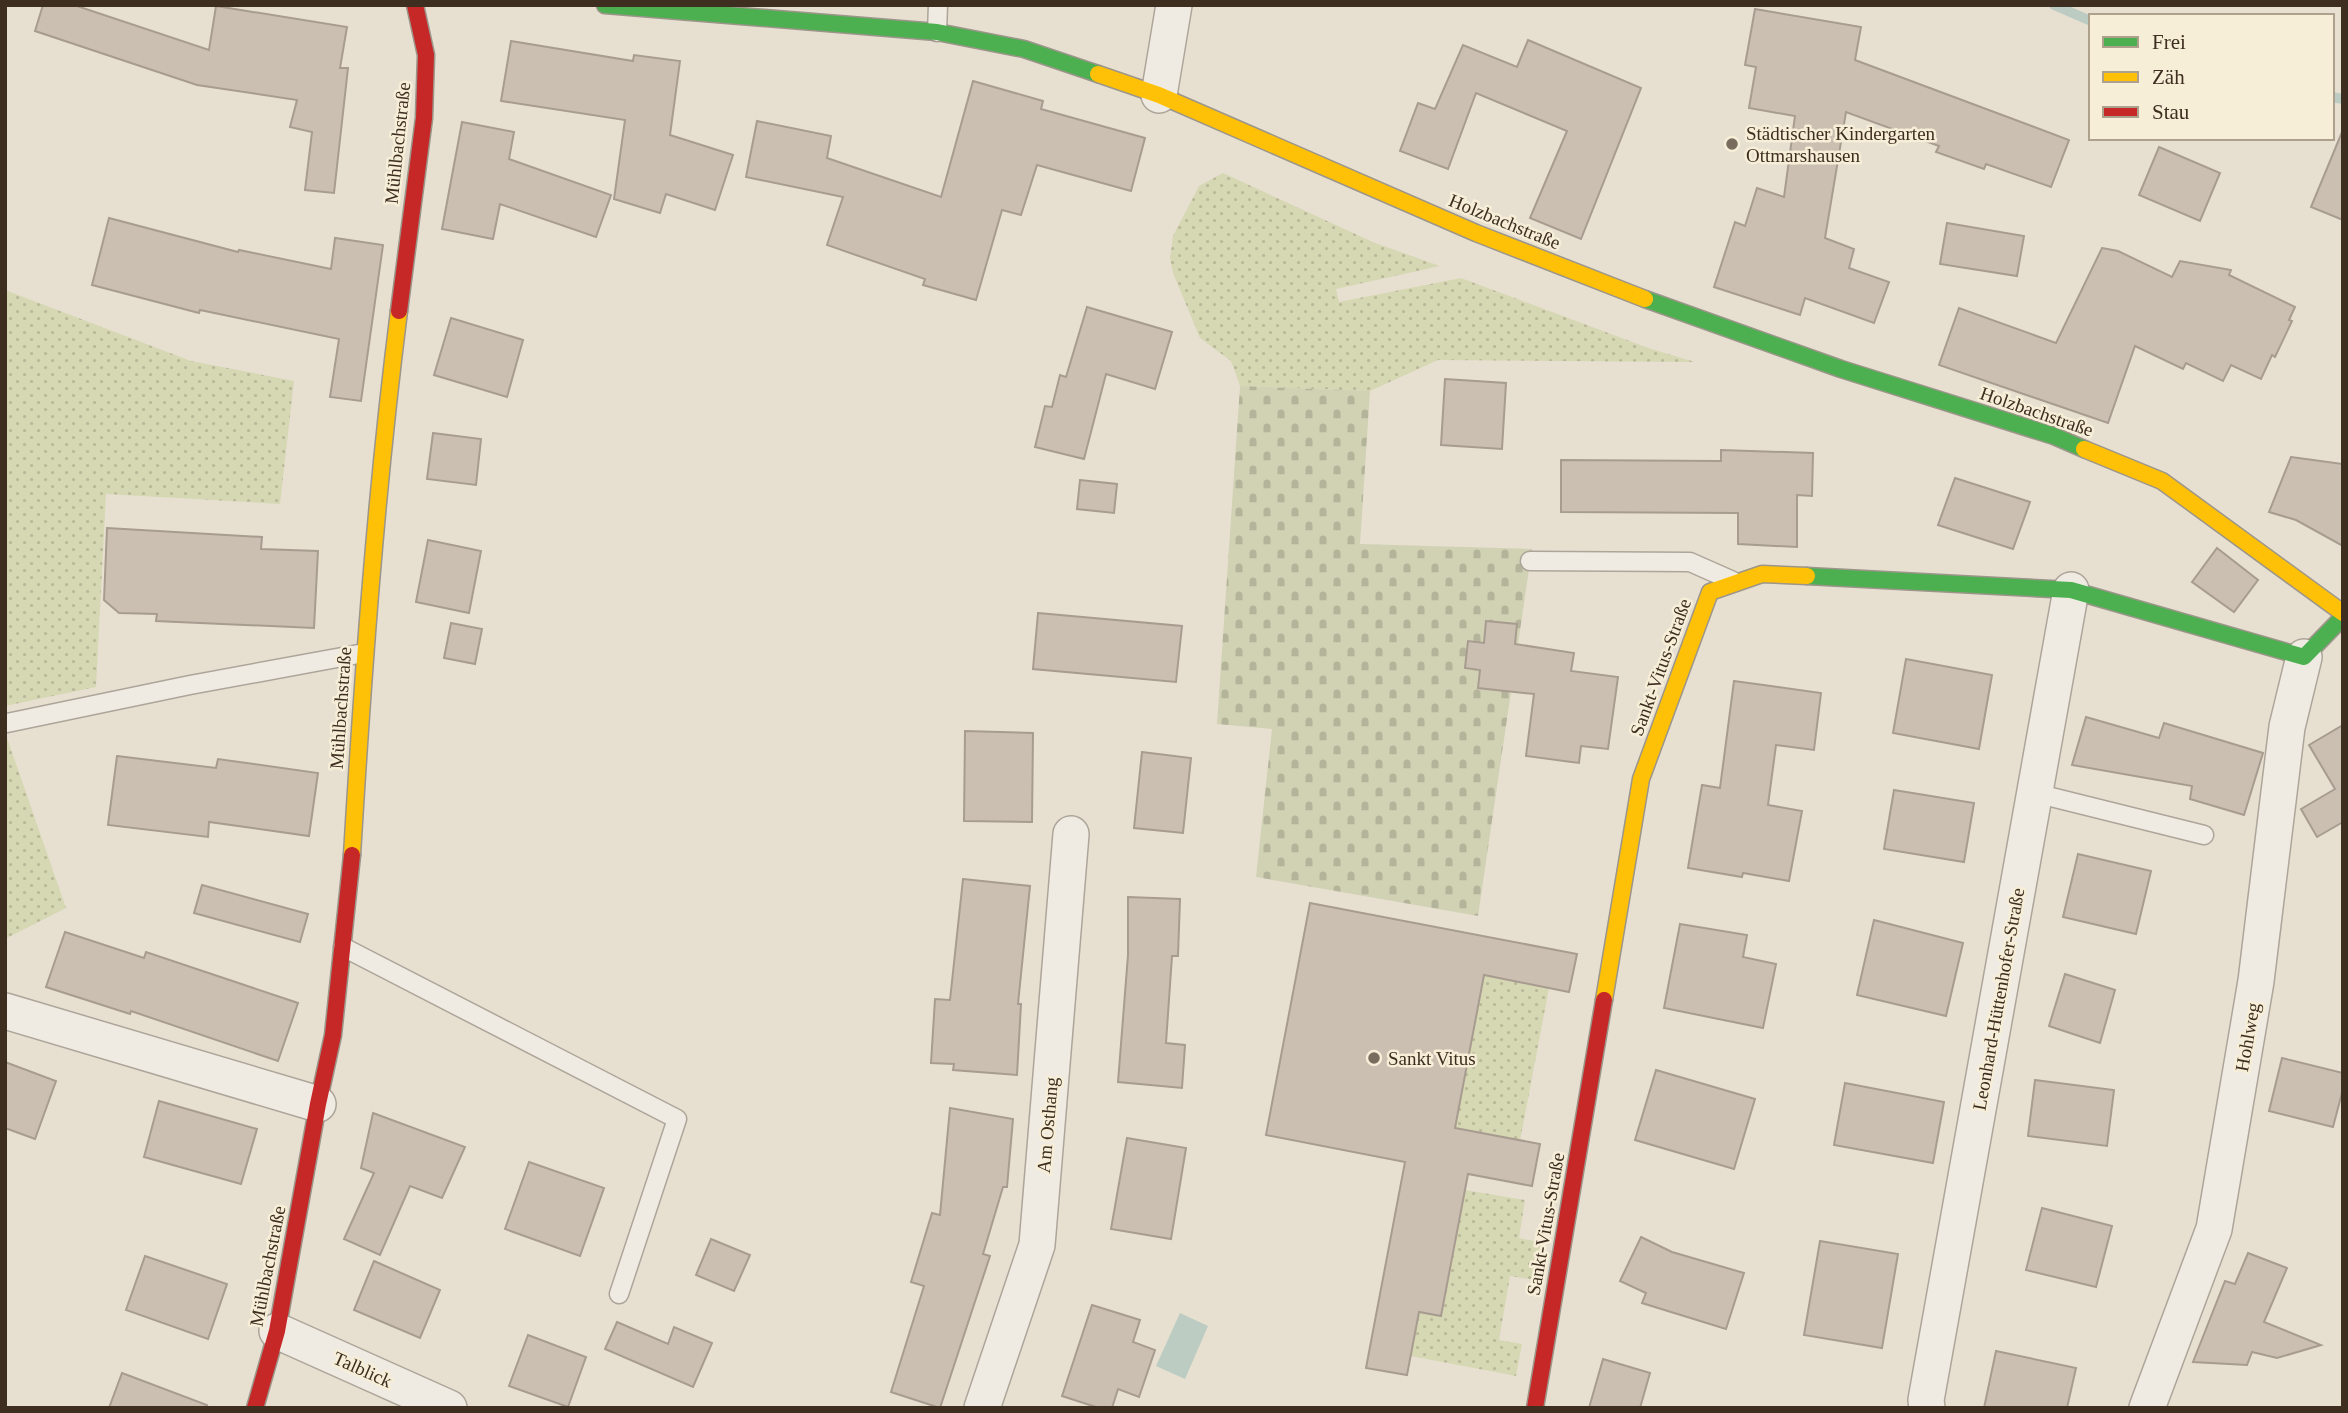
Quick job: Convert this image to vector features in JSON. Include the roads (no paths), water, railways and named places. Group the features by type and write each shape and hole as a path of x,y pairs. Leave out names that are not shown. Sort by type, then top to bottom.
{"street":[{"name":"Mühlbachstraße","path":"255,1408 277,1331 333,1035 350,887 364,653 391,369 424,118 426,55 415,5"},
{"name":"Holzbachstraße","path":"605,5 937,32 1024,49 1159,95 1476,233 1689,316 1841,369 2054,436 2162,481 2343,615"},
{"path":"1159,95 1174,5"},
{"name":"Sankt-Vitus-Straße","path":"1535,1408 1641,779 1710,592 1762,573 2071,590 2304,657"},
{"name":"Leonhard-Hüttenhofer-Straße","path":"1927,1408 1926,1400 2071,590"},
{"path":"2304,657 2343,615"},
{"name":"Hohlweg","path":"2147,1408 2214,1229 2256,981 2287,727 2304,657"},
{"name":"Am Osthang","path":"982,1408 1037,1245 1071,834"},
{"path":"5,1011 318,1104"},
{"name":"Talblick","path":"277,1331 449,1408"}],"lane":[{"path":"937,32 938,5"},
{"path":"1531,561 1690,562 1737,582"},
{"path":"7,723 364,653"},
{"path":"2035,793 2204,835"},
{"path":"343,947 677,1119 619,1294"}],"waterway":[{"path":"2054,5 2089,20"},
{"path":"2334,97 2343,99"}],"place":[{"name":"Städtischer Kindergarten Ottmarshausen","path":"1732,144"},
{"name":"Sankt Vitus","path":"1374,1058"}]}
